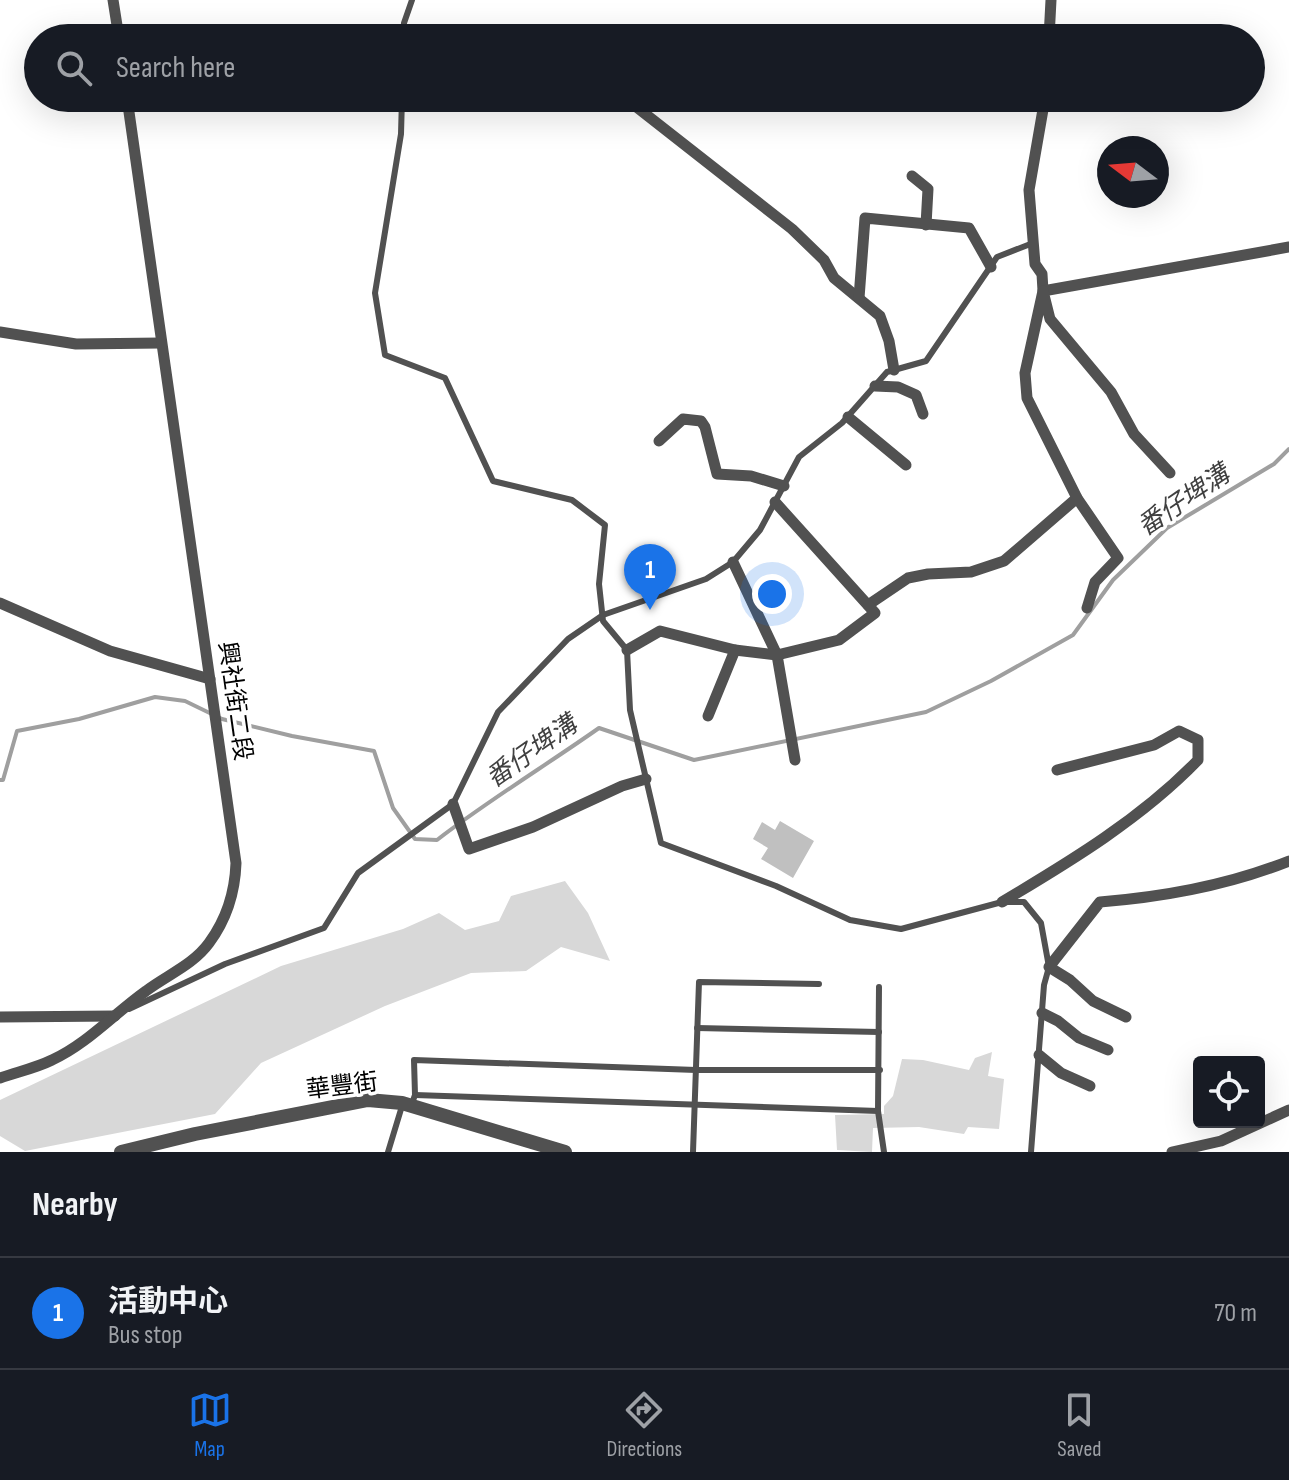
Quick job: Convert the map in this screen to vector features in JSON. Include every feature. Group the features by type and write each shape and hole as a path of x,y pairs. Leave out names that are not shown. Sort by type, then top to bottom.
{"street":[{"path":"113,0 117,24"},
{"path":"1050,24 1051,0"},
{"name":"興社街二段","path":"0,1078 53,1060 190,962 209,943 229,907 235,886 236,863 129,112"},
{"path":"643,112 792,229 824,260 834,278 880,316 889,341 894,370"},
{"path":"1043,112 1029,190 1035,264 1042,274 1050,319 1111,392 1134,434 1170,473"},
{"path":"912,176 928,189 926,225"},
{"path":"859,298 865,218 969,228 991,267"},
{"path":"1043,291 1289,247"},
{"path":"1043,291 1025,373 1027,398 1077,498 1118,558 1095,582 1087,608"},
{"path":"0,332 76,344 161,343"},
{"path":"875,386 898,387 916,395 923,414"},
{"path":"848,417 906,465"},
{"path":"659,441 683,419 701,421 717,474 751,476 784,486"},
{"path":"868,605 908,578 971,572 1004,561 1077,498"},
{"path":"627,650 660,631 735,650 777,655 839,640 875,613 775,502"},
{"path":"733,562 777,655 795,760"},
{"path":"0,603 110,651 210,679"},
{"path":"708,716 735,650"},
{"path":"1002,902 1087,851 1177,781 1198,760 1198,740 1179,731 1154,745 1057,770"},
{"path":"453,804 469,849 533,827 622,786 646,779"},
{"path":"1126,1017 1093,1001 1070,980 1049,967 1100,902 1145,899 1210,886 1289,861"},
{"path":"1042,1013 1079,1038 1108,1050"},
{"path":"0,1017 116,1016"},
{"path":"1039,1055 1061,1073 1090,1086"},
{"name":"華豐街","path":"121,1152 368,1100 409,1101 565,1152"},
{"path":"1172,1152 1221,1141 1289,1110"}],"lane":[{"path":"404,24 412,0"},
{"path":"402,112 401,134 375,293 385,355 445,378 493,481 572,500 605,525 599,584 603,621 627,650 630,710 661,843 776,886 850,920 901,929 1002,902 1024,902 1041,923 1049,967 1044,985 1031,1152"},
{"path":"116,1016 225,964 324,928 358,873 453,804 498,712 568,639 603,615 706,579 733,562 760,530 799,457 848,417 887,372 926,361 997,257 1033,243"},
{"path":"693,1152 699,982 819,984"},
{"path":"879,987 878,1111 884,1152"},
{"path":"697,1028 879,1032"},
{"path":"388,1152 409,1101 414,1060 696,1070 880,1070"},
{"path":"409,1101 878,1111"}],"shaded area":[{"path":"565,881 588,913 610,961 561,947 526,971 471,973 385,1006 261,1063 215,1114 25,1151 0,1136 0,1100 281,966 403,929 439,913 465,930 499,921 511,896"},
{"path":"992,1052 988,1076 1004,1079 999,1129 968,1127 964,1134 919,1127 873,1128 872,1152 837,1150 835,1115 884,1114 884,1106 893,1096 902,1059 923,1060 969,1070 975,1058"}],"building":[{"path":"780,821 814,841 793,878 761,859 768,848 753,839 762,822 775,830"}],"waterway":[{"name":"番仔埤溝","path":"0,780 3,780 17,731 79,719 155,697 185,701 222,719 374,751 393,808 415,839 437,840 599,728 694,760 926,712 991,681 1073,635 1113,580 1167,528 1274,464 1289,449"}],"place":[{"name":"活動中心","path":"650,610"}]}
